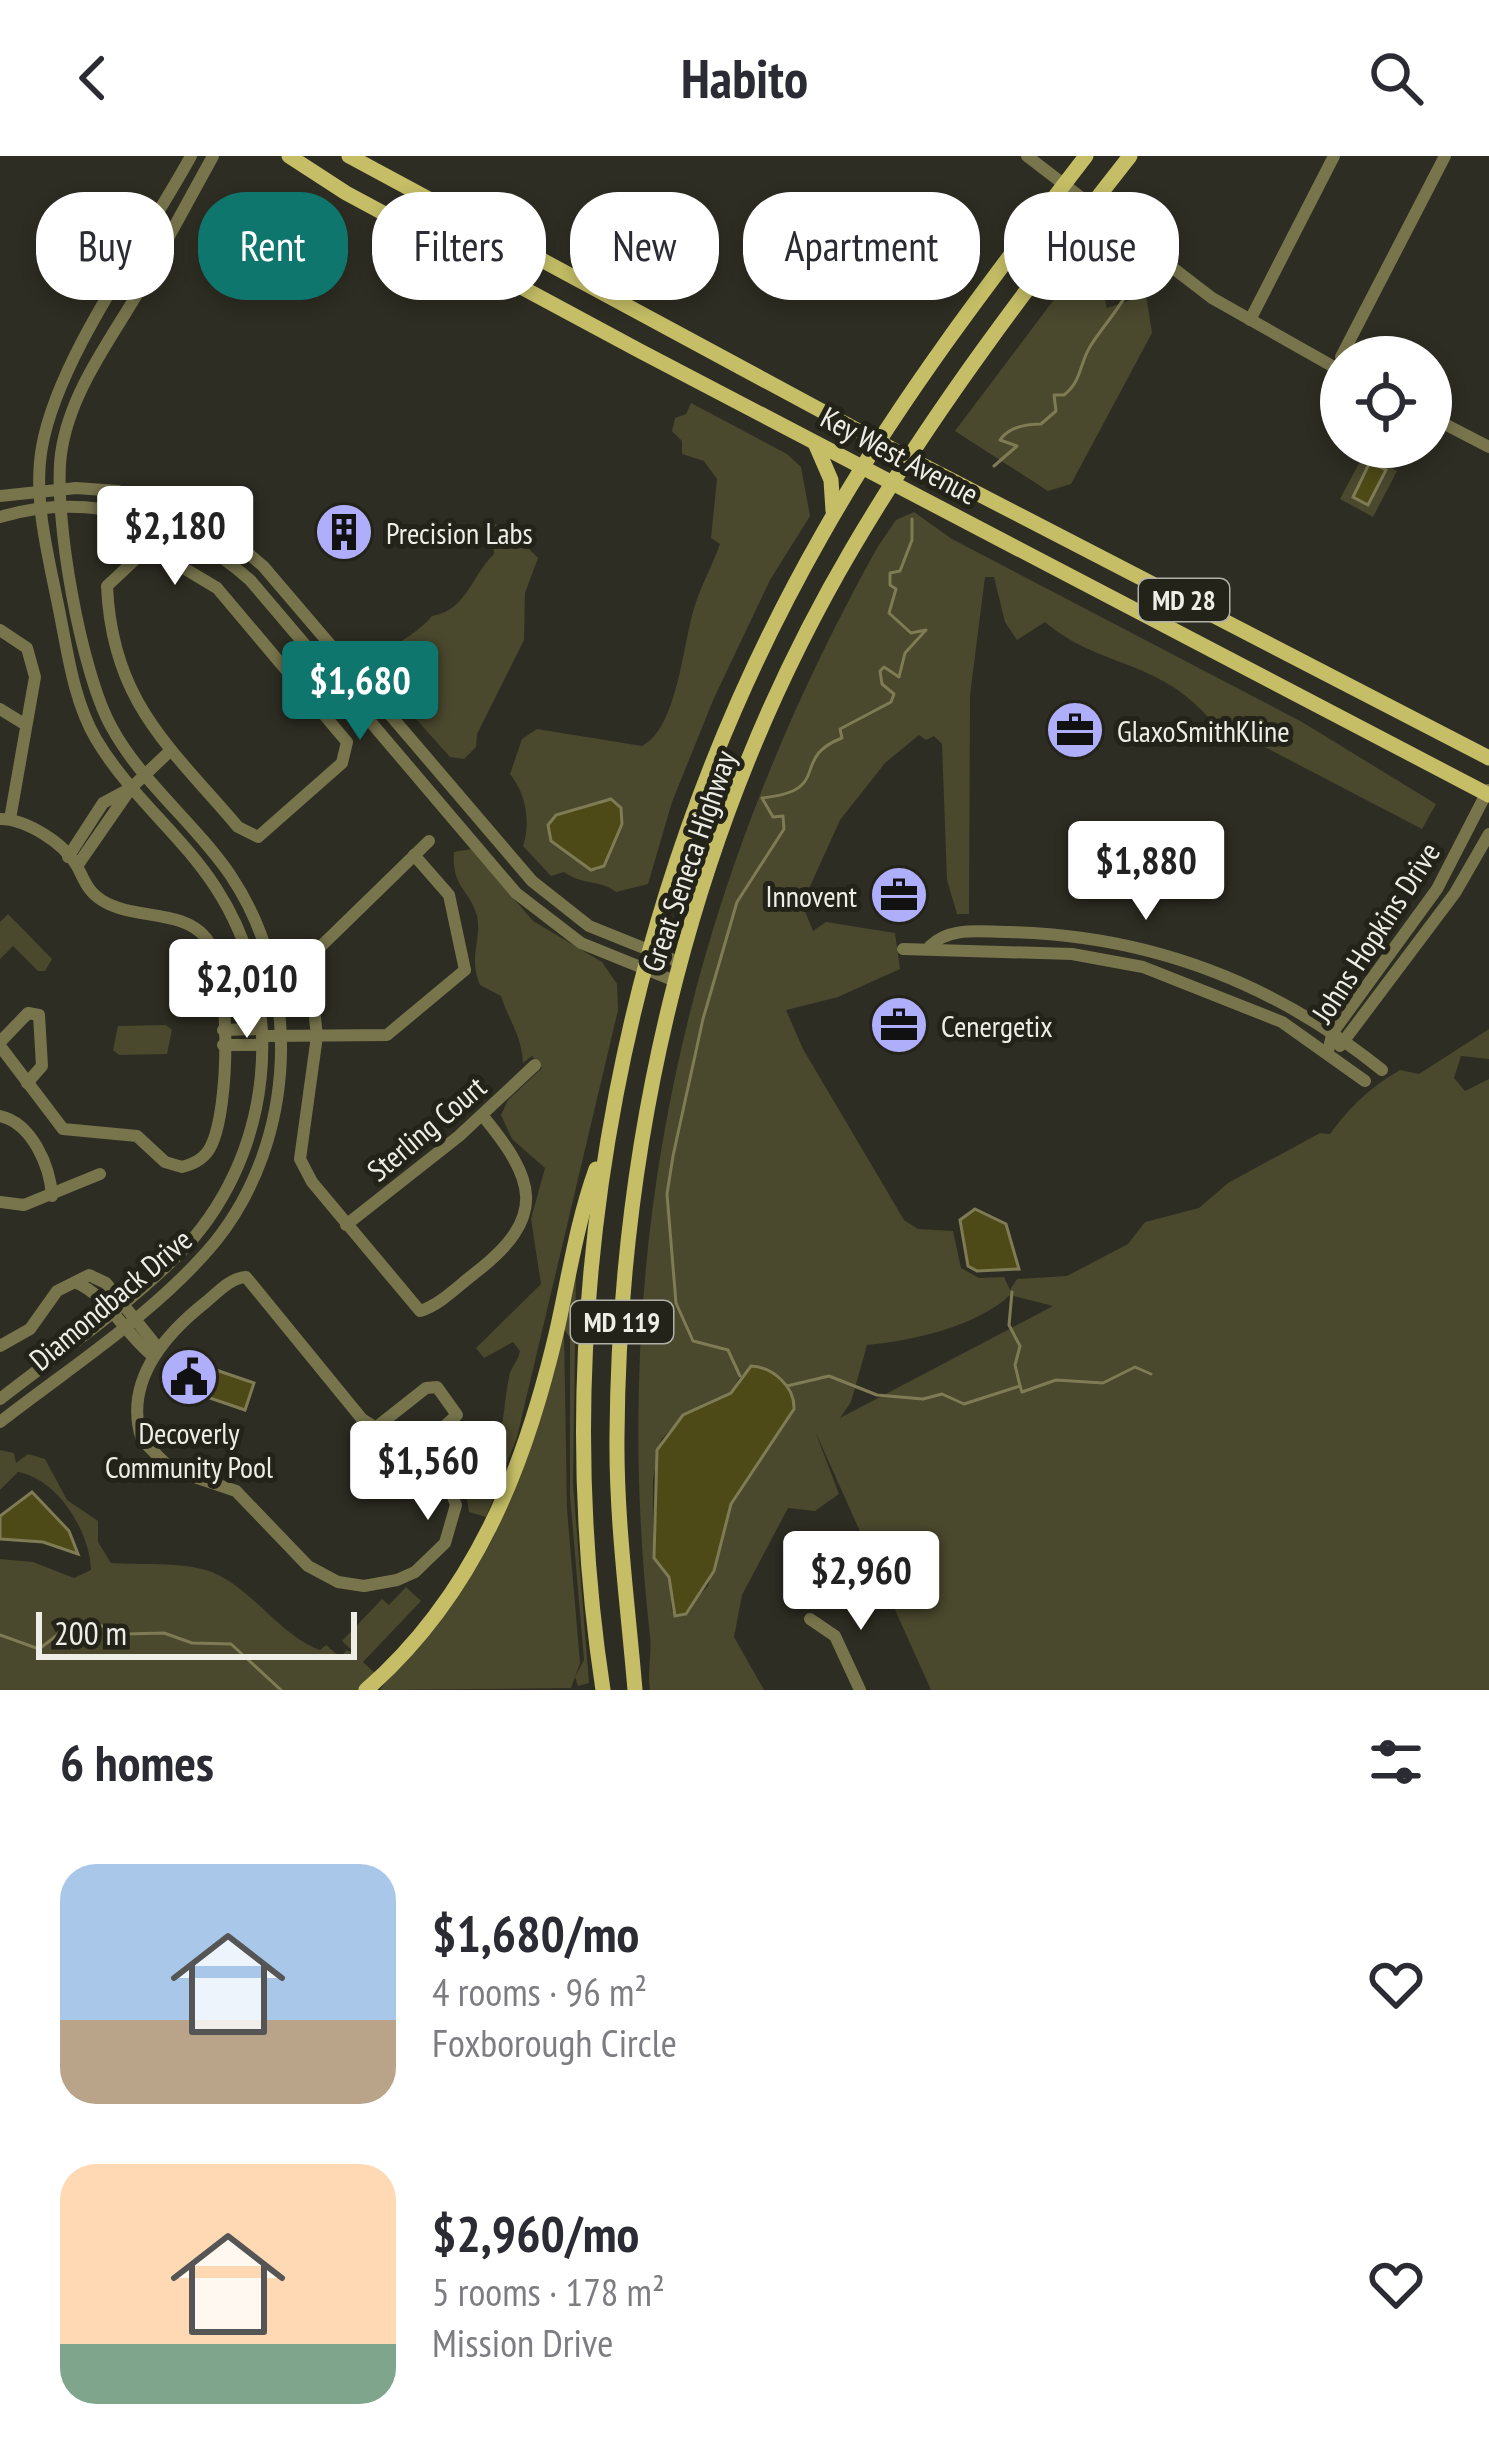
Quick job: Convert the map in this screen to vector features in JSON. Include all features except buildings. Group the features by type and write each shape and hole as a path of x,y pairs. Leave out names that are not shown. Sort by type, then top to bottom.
{"main road":[{"name":"Key West Avenue","path":"290,156 505,279 1488,792"},
{"name":"Key West Avenue","path":"349,156 907,457 1489,758"},
{"name":"Great Seneca Highway","path":"606,1690 587,1521 584,1354 592,1235 608,1132 680,853 741,695 833,515 879,442 1086,156"},
{"name":"Great Seneca Highway","path":"1102,192 1130,156"},
{"name":"Great Seneca Highway","path":"635,1688 617,1440 620,1353 643,1131 675,981 751,755 824,600 907,457 1022,300"},
{"path":"813,440 831,480 833,515"},
{"path":"366,1690 394,1665 445,1602 505,1503 531,1433 583,1205 608,1132"},
{"path":"606,1690 635,1688"}],"street":[{"name":"Diamondback Drive","path":"0,1399 179,1254 223,1194 251,1128 266,1036 256,979 234,919 189,850 131,788 94,736 82,706 40,511 41,449 64,384 191,156"},
{"name":"Diamondback Drive","path":"0,1422 192,1268 239,1205 268,1135 283,1036 275,981 251,910 204,840 116,735 100,699 59,509 62,450 80,393 213,156"},
{"path":"1027,156 1072,192"},
{"path":"1250,320 1334,156"},
{"path":"1354,336 1445,156"},
{"path":"1179,270 1250,320 1320,354"},
{"path":"1452,428 1489,447"},
{"path":"0,496 59,489 118,491 206,521 236,542 263,566 532,881 567,914 675,981"},
{"path":"0,517 87,506 153,520 197,537 224,556 292,628 515,893 556,928 649,962 681,962"},
{"path":"150,551 186,567 226,598 342,735 348,750 342,763 268,832 252,837 171,750 129,692 106,590 111,578 150,551"},
{"path":"0,630 20,640 32,658 35,684 5,819 42,833 72,861 80,881 101,900 135,914 188,924 207,940 218,963 223,1030 224,1086 213,1140 206,1154 189,1166 165,1162 147,1142 127,1133 63,1130 27,1083 0,1044 28,1013 39,1015 42,1070 27,1083"},
{"path":"0,709 26,725"},
{"path":"72,861 131,788 171,750"},
{"name":"Johns Hopkins Drive","path":"1328,1051 1333,1031 1437,889 1488,792"},
{"name":"Johns Hopkins Drive","path":"1328,1051 1348,1043 1455,893 1489,834"},
{"path":"429,842 313,954 317,1036 300,1159 346,1225 420,1311 504,1250 518,1225 527,1186 519,1161 482,1114"},
{"path":"223,1030 258,1029 266,1036 371,1037 400,1030 465,970 449,895 414,855"},
{"path":"930,946 943,934 1058,933 1121,942 1194,962 1271,995 1333,1031 1382,1070"},
{"path":"903,949 930,946 944,954 1072,954 1143,967 1221,994 1328,1051 1365,1081"},
{"path":"223,1045 259,1045 266,1036"},
{"name":"Sterling Court","path":"346,1225 535,1065"},
{"path":"0,1116 18,1123 36,1147 52,1196"},
{"path":"0,1202 24,1205 100,1174"},
{"path":"246,1277 374,1429 418,1450 442,1468 454,1496 456,1516 445,1543 415,1572 364,1586 338,1582 308,1566 236,1491 171,1469 142,1440 136,1408 155,1352 232,1280 246,1277"},
{"path":"0,1346 21,1338 57,1291 97,1278 133,1317 155,1352"},
{"path":"77,1282 94,1293 120,1327 155,1352"},
{"path":"374,1429 426,1388 437,1387 458,1415 418,1450"},
{"path":"810,1619 839,1642 860,1690"}],"shaded area":[{"path":"1054,300 1105,300 1107,308 1147,300 1152,333 1071,484 1048,491 955,431"},
{"path":"691,403 787,454 801,467 810,516 770,580 714,698 672,802 648,884 616,892 564,872 551,876 523,846 526,808 510,774 522,739 537,729 642,746 664,721 695,605 720,544 711,538 717,479 704,461 682,454 682,441 672,431 675,418 686,414","holes":["589,804 622,824 597,871 551,841 556,815"]},
{"path":"1357,468 1397,471 1373,517 1340,499"},
{"path":"1367,468 1386,470 1368,505 1353,497"},
{"path":"914,512 952,539 1302,722 1436,804 1422,829 1209,718 1169,684 1086,648 1045,622 1017,640 1005,622 994,577 985,577 970,695 969,914 957,914 947,880 942,744 934,736 926,740 919,735 885,763 840,820 802,904 813,931 826,922 895,933 900,969 838,997 786,1010 803,1049 904,1220 918,1229 953,1231 961,1268 979,1278 1004,1277 1010,1290 1017,1279 1067,1276 1128,1244 1145,1222 1199,1208 1228,1183 1320,1133 1330,1134 1361,1099 1400,1070 1419,1074 1489,1029 1489,1059 1461,1056 1454,1078 1465,1091 1489,1079 1489,1690 931,1690 815,1431 839,1494 815,1511 788,1508 742,1595 734,1637 764,1690 650,1690 639,1491 640,1349 652,1210 676,1074 710,939 755,807 811,677 896,520","holes":["1010,1295 1053,1306 840,1418 851,1402 867,1345 943,1330 980,1315","740,1376 794,1409 731,1504 708,1586 680,1616 672,1611 669,1578 653,1550 653,1479 661,1440 683,1415 731,1393"]},
{"path":"492,523 511,531 538,558 525,593 524,640 477,734 476,747 464,759 450,757 363,660 400,642 461,600 494,554"},
{"path":"611,799 621,808 622,824 604,866 591,870 551,841 548,825 556,815"},
{"path":"471,849 533,921 602,962 617,984 618,1010 517,1437 486,1517 469,1512 464,1479 496,1444 510,1374 520,1351 513,1342 484,1358 476,1348 541,1284 531,1219 545,1168 512,1139 501,1115 508,1100 542,1068 532,1056 523,1063 501,996 480,985 475,957 477,916 454,864 454,852"},
{"path":"8,914 52,959 45,971 38,971 13,946 0,959 0,922"},
{"path":"166,1025 172,1030 167,1054 119,1055 113,1050 118,1026"},
{"path":"975,1209 1006,1224 1019,1269 977,1271 968,1266 960,1220"},
{"path":"576,1274 573,1484 589,1683 578,1686 575,1677 584,1660 570,1496 570,1338 561,1325"},
{"path":"564,1330 567,1509 580,1663 571,1688 380,1690 457,1596 485,1553 525,1460"},
{"path":"751,1366 781,1379 791,1393 794,1409 731,1504 714,1571 686,1614 675,1616 669,1577 654,1558 657,1450 683,1415 731,1393"},
{"path":"216,1370 254,1383 245,1410 207,1397"},
{"path":"0,1450 14,1453 16,1463 28,1454 45,1459 67,1500 98,1521 98,1542 111,1563 206,1570 236,1586 290,1633 320,1650 326,1645 340,1657 347,1650 359,1657 342,1641 382,1599 389,1605 406,1587 421,1601 363,1662 376,1674 359,1690 0,1690 0,1559 33,1562 74,1578 91,1570 78,1524 46,1485 18,1472 0,1490"},
{"path":"32,1492 69,1531 78,1554 43,1542 0,1539 0,1516"}],"waterway":[{"path":"994,466 1017,446 1000,440 1004,436 1018,427 1041,424 1056,411 1054,395 1064,395 1074,384 1091,345 1123,300"},
{"path":"740,1376 728,1350 693,1341 676,1303 667,1194 673,1156 703,1019 737,902 784,829 783,816 773,817 762,798 798,788 817,755 842,738 840,729 891,702 894,694 882,684 880,671 884,667 899,677 905,653 926,630 911,633 889,613 896,589 890,585 890,573 900,571 912,540 912,519"},
{"path":"1012,1292 1009,1325 1020,1346 1015,1365 1020,1386"},
{"path":"787,1386 829,1376 877,1395 923,1399 942,1394 964,1404 1056,1380 1103,1383 1135,1367 1151,1374"},
{"path":"0,1635 39,1649 60,1633 93,1623 126,1634 164,1633 192,1643 231,1644 281,1690"}],"place":[{"name":"Precision Labs","path":"344,532"},
{"name":"GlaxoSmithKline","path":"1075,730"},
{"name":"Innovent","path":"899,895"},
{"name":"Cenergetix","path":"899,1025"},
{"name":"Decoverly Community Pool","path":"189,1377"}]}
